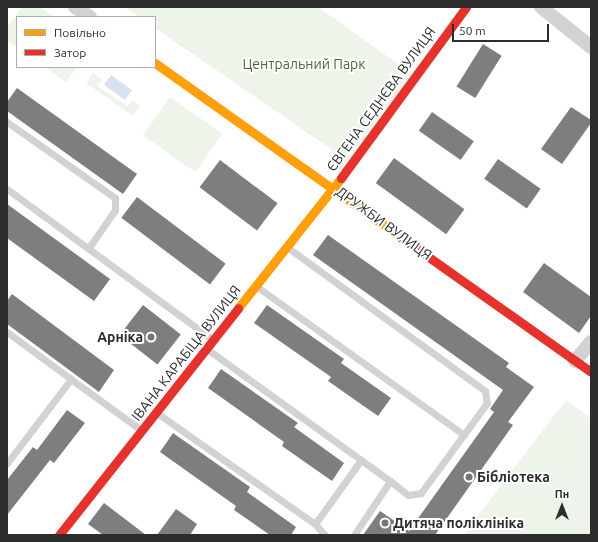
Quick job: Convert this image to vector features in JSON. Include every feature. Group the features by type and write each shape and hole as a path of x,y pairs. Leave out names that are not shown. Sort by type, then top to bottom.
{"street":[{"path":"75,7 88,16"},
{"name":"ЄВГЕНА СЕДНЄВА ВУЛИЦЯ","path":"334,187 466,7"},
{"path":"541,7 591,47"},
{"name":"ДРУЖБИ ВУЛИЦЯ","path":"156,64 334,187 591,372"},
{"name":"ІВАНА КАРАБІЦА ВУЛИЦЯ","path":"59,535 334,187"},
{"path":"575,361 591,342"}],"lane":[{"path":"7,122 115,198 115,210 88,248"},
{"path":"7,189 213,340"},
{"path":"207,348 408,495 421,493 487,403 485,391 287,247"},
{"path":"256,286 464,435"},
{"path":"7,332 141,431"},
{"path":"7,463 71,379"},
{"path":"156,412 315,524 325,535"},
{"path":"315,524 361,460"},
{"path":"354,535 390,481"}],"green space":[{"path":"22,7 40,7 54,16 16,16 16,47 7,41 7,28"},
{"name":"Центральний Парк","path":"124,7 318,7 415,76 340,180 331,149 156,29 156,16 138,16"},
{"path":"45,68 76,68 66,82"},
{"path":"93,73 102,79 97,86 127,106 132,100 140,106 133,116 86,83"},
{"path":"170,97 222,134 195,172 143,136"},
{"path":"566,400 591,418 591,535 463,535"}],"water":[{"path":"111,75 132,90 125,100 104,85"}],"building":[{"path":"483,44 502,56 475,98 457,86"},
{"path":"17,88 137,174 123,194 7,111 7,102"},
{"path":"571,107 591,120 591,123 562,164 541,149"},
{"path":"432,112 474,141 461,160 419,131"},
{"path":"394,158 464,209 446,234 376,183"},
{"path":"498,159 541,189 527,208 484,179"},
{"path":"220,160 278,203 257,230 200,187"},
{"path":"137,197 226,264 210,285 121,218"},
{"path":"7,204 110,279 94,301 7,238"},
{"path":"328,235 509,363 506,367 534,387 508,422 513,425 435,535 363,535 380,511 409,531 494,412 490,409 503,390 313,255"},
{"path":"544,263 591,297 591,316 579,333 523,292"},
{"path":"12,294 114,370 99,392 7,324 7,301"},
{"path":"143,305 181,335 157,364 120,335"},
{"path":"267,305 344,359 341,363 391,398 378,416 328,381 331,377 254,323"},
{"path":"221,369 298,423 294,427 344,463 332,481 282,446 284,442 208,388"},
{"path":"67,410 85,423 54,463 50,460 7,515 7,480 33,447 37,450"},
{"path":"173,433 250,487 247,492 296,527 291,535 270,535 234,510 236,506 160,452"},
{"path":"104,503 146,535 103,535 88,524"},
{"path":"176,509 197,524 190,535 157,535"}],"traffic: slow":[{"path":"156,64 399,236"},
{"path":"238,308 341,178"}],"traffic: jam":[{"path":"341,178 466,7"},
{"path":"399,236 591,372"},
{"path":"59,535 238,308"}],"place":[{"name":"Арніка","path":"151,337"},
{"name":"Бібліотека","path":"469,477"},
{"name":"Дитяча поліклініка","path":"385,523"}]}
